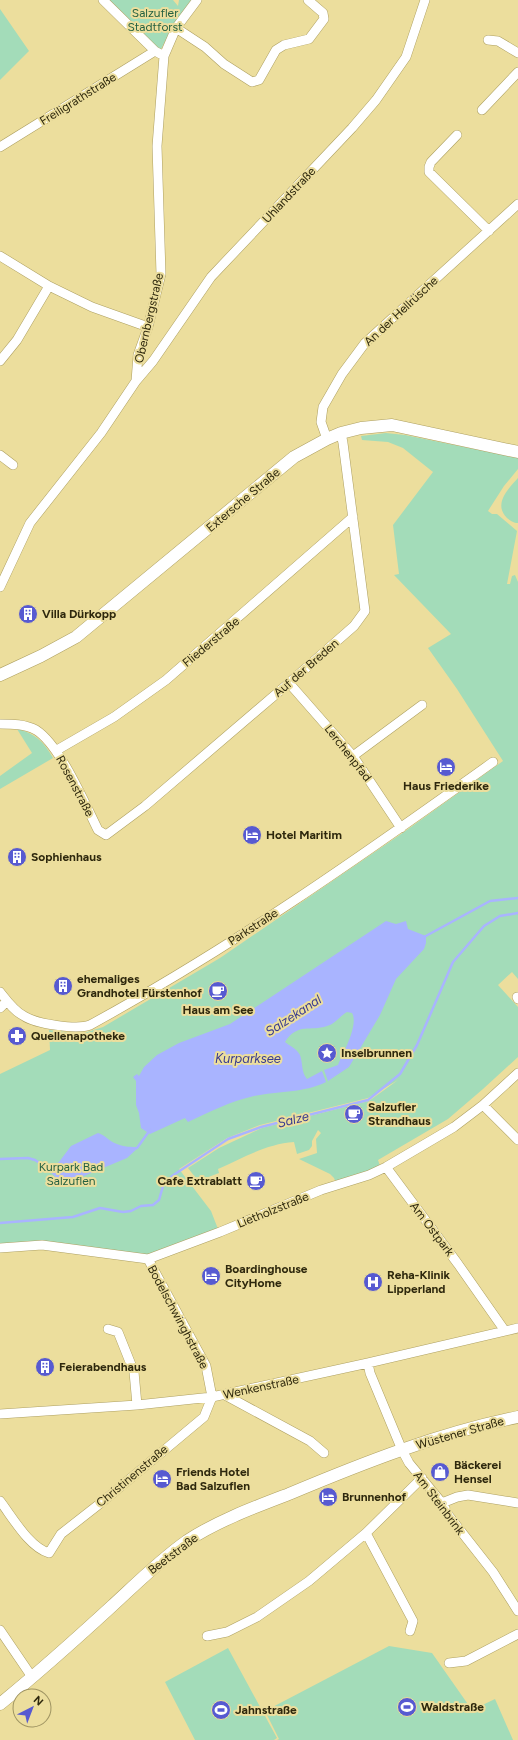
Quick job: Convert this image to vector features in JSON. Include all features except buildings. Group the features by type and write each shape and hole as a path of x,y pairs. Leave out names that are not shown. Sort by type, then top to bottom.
{"main road":[{"name":"Extersche Straße","path":"0,675 76,638 294,457 327,439 361,428 392,425 518,452"},
{"name":"Wüstener Straße","path":"402,1450 484,1424 518,1417"},
{"name":"Beetstraße","path":"0,1704 32,1678 149,1571 188,1541 242,1513 355,1466 402,1450"}],"street":[{"path":"103,0 155,51 164,56"},
{"name":"Obernbergstraße","path":"136,381 138,355 148,327 161,274 157,146 164,56 176,28 197,0"},
{"path":"176,28 205,47 224,64 252,82 258,80 276,50 284,45 309,38 324,19 323,13 308,0"},
{"name":"Uhlandstraße","path":"136,381 152,361 211,277 352,128 376,100 406,57 425,0"},
{"path":"488,40 498,41 518,53"},
{"name":"Freiligrathstraße","path":"0,148 155,51"},
{"path":"482,110 518,72"},
{"path":"457,135 431,162 429,172 489,231"},
{"name":"An der Hellrüsche","path":"327,439 321,422 323,407 342,374 365,343 518,204"},
{"path":"0,256 49,286 92,307 148,327"},
{"path":"0,361 17,340 49,286"},
{"path":"0,587 30,523 101,432 136,381"},
{"name":"Auf der Breden","path":"106,835 145,806 289,683 354,626 365,611 341,434"},
{"path":"0,456 12,465"},
{"name":"Fliederstraße","path":"57,750 114,717 166,680 353,517"},
{"name":"Lerchenpfad","path":"289,683 353,756 402,828"},
{"path":"353,756 422,705"},
{"name":"Rosenstraße","path":"0,724 17,724 37,731 57,750 98,830 106,835"},
{"name":"Parkstraße","path":"0,992 7,1001 24,1016 33,1020 71,1027 86,1027 226,945 402,828 493,762"},
{"path":"0,1008 7,1001"},
{"name":"Lietholzstraße","path":"0,1248 42,1245 148,1259 220,1232 322,1190 370,1175 386,1167 454,1127 483,1105 518,1073"},
{"path":"483,1105 518,1140"},
{"name":"Am Ostpark","path":"386,1167 505,1331"},
{"name":"Bodelschwinghstraße","path":"148,1259 206,1366 212,1397"},
{"name":"Wenkenstraße","path":"0,1414 137,1405 212,1397 518,1328"},
{"path":"108,1329 118,1332 134,1372 137,1405"},
{"name":"Am Steinbrink","path":"368,1363 370,1373 402,1450 409,1463 442,1503 449,1516 492,1572 518,1611"},
{"path":"224,1395 310,1441 324,1453"},
{"name":"Christinenstraße","path":"0,1501 33,1545 41,1551 49,1553 61,1534 107,1498 204,1417 212,1397"},
{"path":"207,1636 227,1632 257,1617 308,1581 366,1533 422,1478"},
{"path":"442,1503 457,1497 468,1495 518,1503"},
{"path":"366,1533 413,1621 410,1631"},
{"path":"0,1630 32,1678"},
{"path":"450,1663 466,1661 518,1634"}],"green space":[{"name":"Salzufler Stadtforst","path":"107,0 173,0 178,6 179,0 193,0 172,28 160,51"},
{"path":"0,9 29,51 0,80"},
{"name":"Kurpark Bad Salzuflen","path":"386,433 405,435 518,458 518,469 504,486 488,511 492,514 497,514 517,531 507,584 510,584 512,576 515,575 518,582 518,979 512,972 498,985 518,1007 518,1057 448,1119 378,1160 380,1166 336,1183 330,1174 299,1159 317,1153 316,1139 321,1133 318,1130 309,1150 297,1154 294,1142 284,1143 255,1152 218,1169 219,1173 198,1181 188,1168 219,1148 262,1128 369,1101 398,1080 368,1098 260,1125 227,1138 179,1169 211,1211 218,1229 152,1256 0,1245 0,1074 50,1050 49,1030 81,1034 103,1027 220,958 404,832 503,761 457,689 428,648 451,634 394,575 399,574 393,525 433,472 403,448 388,442 362,440 361,436"},
{"path":"518,478 518,523 507,518 501,507 506,492"},
{"path":"17,729 29,733 38,739 46,747 53,758 0,789 0,776 32,753"},
{"path":"389,1646 432,1653 472,1710 495,1699 513,1740 277,1740 279,1739 265,1711"},
{"name":"Jahnstraße","path":"228,1648 277,1738 274,1740 195,1740 165,1682"}],"water":[{"name":"Kurparksee","path":"386,921 396,924 406,921 408,929 426,936 426,943 424,949 396,979 380,1015 349,1067 328,1081 324,1070 338,1065 352,1032 354,1018 352,1013 347,1012 330,1025 295,1032 285,1042 299,1053 307,1079 322,1071 326,1082 318,1086 300,1090 263,1094 245,1098 220,1107 188,1122 185,1118 150,1134 141,1128 139,1113 136,1105 136,1081 133,1077 137,1074 139,1076 144,1067 157,1055 179,1043 230,1024"},
{"path":"98,1133 120,1145 139,1147 127,1158 72,1181 65,1182 58,1179 48,1170 59,1162 71,1146"}],"waterway":[{"name":"Salzekanal","path":"424,937 490,901 518,898"},
{"name":"Salze","path":"0,1223 73,1217 100,1208 123,1212 131,1211 141,1206 153,1205 159,1200 163,1186 172,1176 228,1139 261,1127 368,1100 400,1074 417,1045 453,962 484,926 500,916 518,913"},
{"name":"Salzekanal","path":"137,1148 150,1130"},
{"name":"Salzekanal","path":"0,1159 28,1158 35,1160 50,1170"}],"place":[{"name":"Villa Dürkopp","path":"28,614"},
{"name":"Haus Friederike","path":"446,767"},
{"name":"Hotel Maritim","path":"252,835"},
{"name":"Sophienhaus","path":"17,857"},
{"name":"ehemaliges Grandhotel Fürstenhof","path":"63,986"},
{"name":"Haus am See","path":"218,991"},
{"name":"Quellenapotheke","path":"17,1036"},
{"name":"Inselbrunnen","path":"327,1053"},
{"name":"Salzufler Strandhaus","path":"354,1114"},
{"name":"Cafe Extrablatt","path":"256,1181"},
{"name":"Boardinghouse CityHome","path":"211,1276"},
{"name":"Reha-Klinik Lipperland","path":"373,1282"},
{"name":"Feierabendhaus","path":"45,1367"},
{"name":"Bäckerei Hensel","path":"440,1472"},
{"name":"Friends Hotel Bad Salzuflen","path":"162,1479"},
{"name":"Brunnenhof","path":"328,1497"},
{"name":"Waldstraße","path":"407,1707"},
{"name":"Jahnstraße","path":"221,1710"}]}
